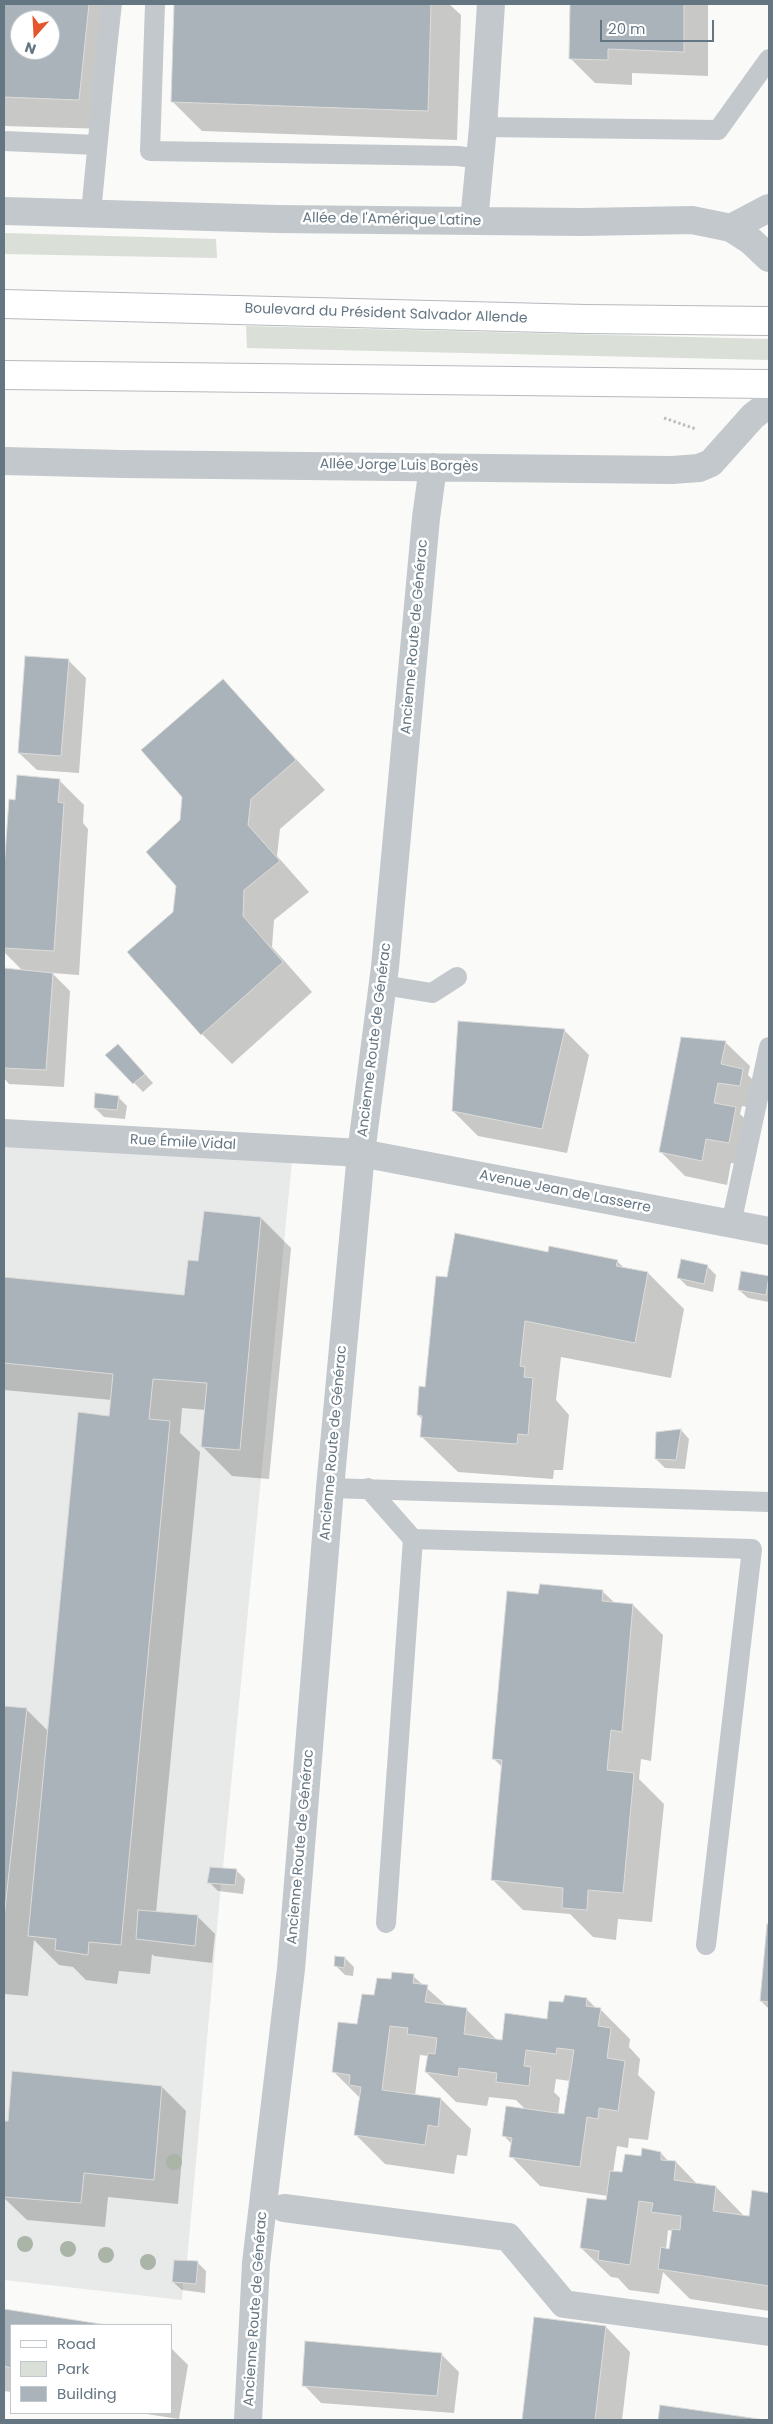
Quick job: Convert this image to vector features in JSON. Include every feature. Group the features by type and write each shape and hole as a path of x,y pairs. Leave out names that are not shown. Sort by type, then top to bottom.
{"main road":[{"name":"Boulevard du Président Salvador Allende","path":"4,304 585,319 769,321"},
{"path":"4,375 769,384"}],"street":[{"path":"474,221 483,127 491,4"},
{"path":"731,228 769,208"},
{"name":"Allée de l'Amérique Latine","path":"4,211 277,219 582,222 692,220 731,228 751,241 769,258"},
{"name":"Allée Jorge Luis Borgès","path":"4,461 672,470 699,468 711,463 753,416 769,404"},
{"name":"Ancienne Route de Générac","path":"248,2420 256,2263 274,2207 291,1969 330,1488 361,1153 383,985 432,467"},
{"name":"Rue Émile Vidal","path":"4,1133 361,1153"},
{"name":"Avenue Jean de Lasserre","path":"361,1153 769,1231"},
{"path":"274,2207 508,2237 564,2304 769,2332"}],"lane":[{"path":"91,213 111,4"},
{"path":"156,4 150,151 458,156 480,158"},
{"path":"483,127 718,130 769,59"},
{"path":"4,141 98,144"},
{"path":"383,985 432,993 457,977"},
{"path":"731,1224 769,1047"},
{"path":"330,1488 769,1502"},
{"path":"368,1488 413,1539 386,1923"},
{"path":"413,1539 752,1549 706,1946"}],"shaded area":[{"path":"4,1142 292,1161 223,1867 210,1867 207,1882 221,1884 187,2261 174,2260 172,2282 183,2283 182,2300 4,2280"}],"green space":[{"path":"4,233 216,239 217,258 4,254"},
{"path":"246,326 769,339 769,360 247,348"}],"building":[{"path":"4,4 89,4 79,100 4,97"},
{"path":"174,4 431,4 428,111 171,102"},
{"path":"570,4 684,4 684,52 608,49 608,60 569,59"},
{"path":"25,656 69,659 61,756 18,753"},
{"path":"223,679 296,760 251,799 248,825 280,861 244,890 243,916 283,962 201,1035 127,952 173,912 176,886 146,852 180,820 182,797 141,750"},
{"path":"17,775 60,779 58,802 64,803 54,951 4,948 4,869 9,799 15,800"},
{"path":"4,968 53,973 46,1070 4,1068"},
{"path":"458,1021 565,1029 542,1129 452,1111"},
{"path":"681,1037 726,1041 721,1064 743,1069 740,1086 718,1083 714,1103 736,1107 729,1143 706,1139 702,1161 659,1152"},
{"path":"118,1044 145,1074 133,1084 105,1055"},
{"path":"95,1093 119,1096 117,1110 94,1108"},
{"path":"204,1211 261,1217 240,1450 201,1447 207,1383 153,1379 149,1419 170,1421 121,1945 89,1942 88,1955 55,1950 56,1939 28,1936 78,1412 109,1416 113,1374 4,1363 4,1277 184,1295 188,1260 198,1261"},
{"path":"455,1233 548,1252 549,1246 618,1260 616,1266 648,1272 635,1343 525,1321 520,1366 525,1367 524,1377 533,1378 528,1435 518,1434 517,1444 420,1437 422,1416 417,1415 419,1386 425,1387 436,1276 447,1277"},
{"path":"681,1259 708,1265 704,1284 677,1278"},
{"path":"741,1271 769,1276 766,1295 738,1290"},
{"path":"681,1429 676,1460 655,1459 656,1432"},
{"path":"540,1584 603,1590 602,1601 633,1604 622,1732 611,1730 607,1770 634,1773 623,1893 588,1890 587,1910 562,1908 563,1888 491,1880 502,1760 492,1759 507,1591 538,1594"},
{"path":"4,1706 27,1708 4,1918"},
{"path":"210,1867 237,1869 235,1885 207,1883"},
{"path":"138,1910 198,1915 195,1946 136,1939"},
{"path":"767,1924 769,1924 769,2002 760,2001"},
{"path":"335,1956 345,1957 344,1968 334,1966"},
{"path":"392,1972 414,1974 413,1983 428,1985 425,2002 467,2008 464,2034 502,2040 505,2013 547,2019 549,2001 563,2002 565,1995 587,1998 586,2006 601,2008 598,2026 611,2028 607,2058 625,2061 618,2111 599,2108 598,2119 587,2117 580,2167 509,2157 512,2138 502,2136 506,2106 564,2114 574,2050 557,2048 556,2054 526,2050 524,2066 531,2067 529,2086 496,2082 497,2073 459,2068 458,2077 425,2072 428,2053 435,2054 437,2038 407,2034 408,2028 390,2026 382,2090 441,2098 438,2127 428,2125 425,2145 354,2135 361,2087 349,2085 350,2075 332,2072 338,2022 357,2024 362,1994 374,1995 377,1978 391,1979"},
{"path":"12,2071 162,2086 154,2180 84,2173 81,2203 4,2197 4,2121 8,2121"},
{"path":"642,2148 661,2152 661,2160 676,2161 674,2180 716,2186 713,2211 749,2216 752,2190 769,2193 769,2286 658,2269 661,2247 669,2249 672,2229 680,2230 681,2216 651,2212 653,2203 639,2201 630,2265 598,2260 599,2251 580,2248 587,2198 606,2200 610,2171 622,2172 625,2154 641,2156"},
{"path":"174,2260 198,2261 196,2284 172,2282"},
{"path":"4,2309 101,2324 10,2324 10,2368 4,2366"},
{"path":"534,2317 606,2326 595,2420 522,2420"},
{"path":"305,2341 442,2353 437,2396 302,2386"},
{"path":"660,2405 766,2420 658,2420"}]}
